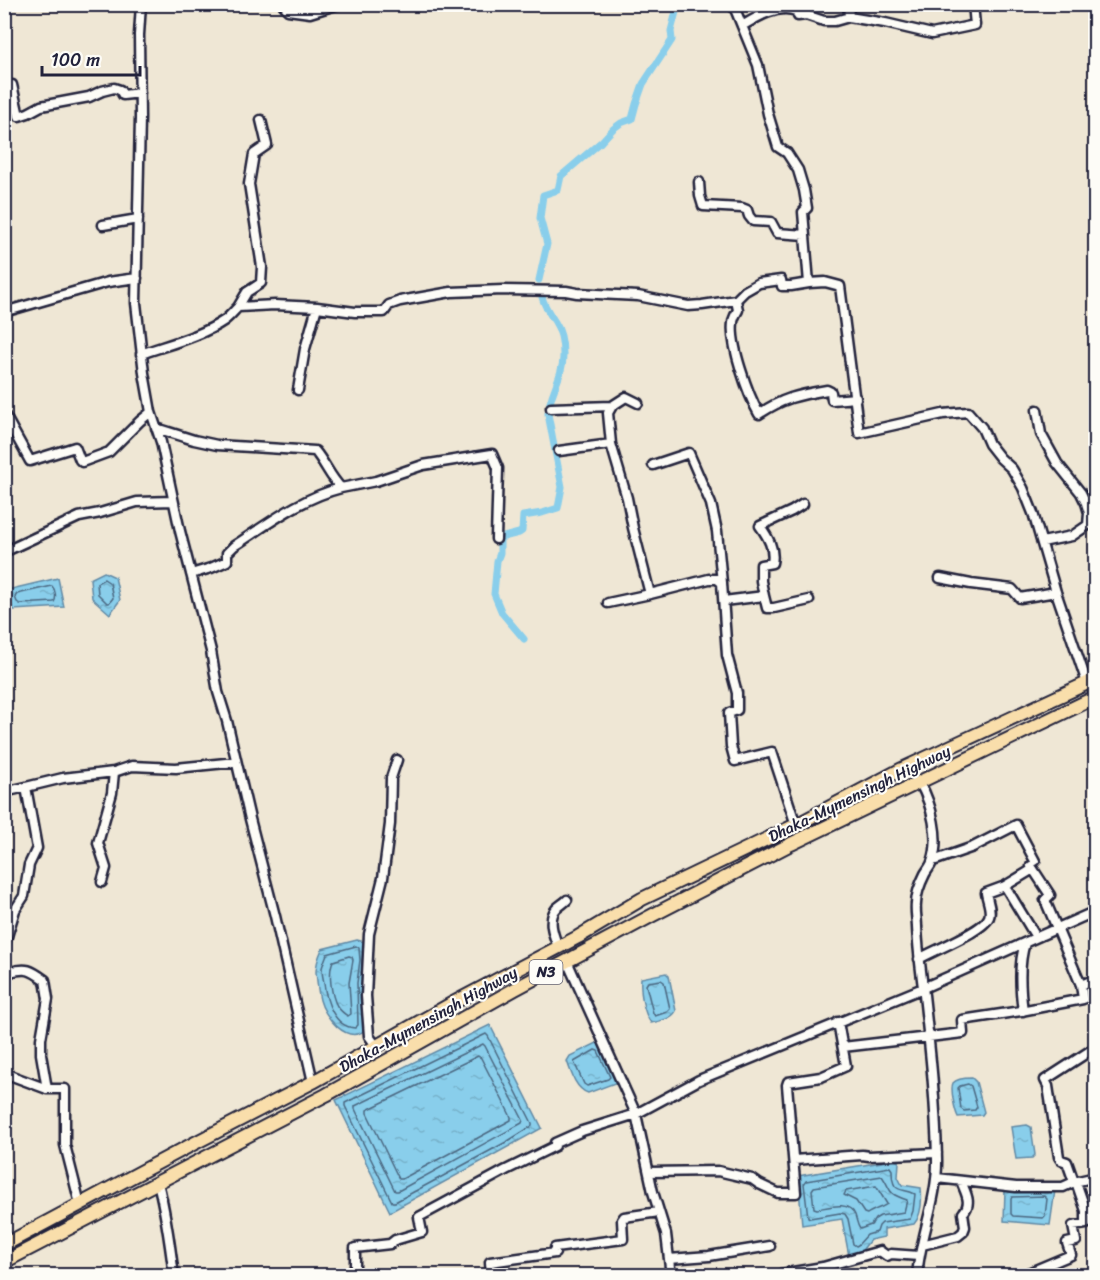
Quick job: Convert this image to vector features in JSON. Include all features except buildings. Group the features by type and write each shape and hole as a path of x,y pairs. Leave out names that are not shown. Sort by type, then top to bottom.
{"highway":[{"name":"Dhaka-Mymensingh Highway","path":"4,1245 313,1082 453,1003 600,925 642,899 796,825 900,770 1091,681"},
{"name":"Dhaka-Mymensingh Highway","path":"4,1262 326,1095 567,961 775,853 1095,697"}],"street":[{"path":"141,4 136,303 141,354 152,412 211,651 218,692 275,916 313,1082"},
{"path":"283,4 288,10 310,12 339,4"},
{"path":"733,4 758,65 768,114 778,147 787,153 798,170 804,190 807,208 803,212 809,283"},
{"path":"848,4 849,17"},
{"path":"742,26 766,13 792,9 796,10 798,16 806,15 824,21 849,17 932,34 975,24 973,4"},
{"path":"4,85 12,85 19,116 41,106 89,97 114,88 123,94 140,93"},
{"path":"141,354 185,339 226,319 238,307 247,292 261,283 262,267 249,183 254,154 267,145 261,120"},
{"path":"699,182 703,206 742,208 747,210 753,221 771,222 777,233 805,235"},
{"path":"104,225 138,219"},
{"path":"4,312 108,282 137,278"},
{"path":"238,307 275,305 355,312 384,312 389,304 400,301 451,292 503,290 638,296 688,306 736,300 745,291 759,283 781,280 782,286 825,282 840,286 860,433 926,417 968,412 982,428 989,444 1012,469 1023,488 1033,513 1056,592 1091,681"},
{"path":"736,300 738,310 733,320 732,336 745,382 759,414 772,405 797,395 826,390 831,392 832,400 856,398"},
{"path":"298,390 305,349 317,307"},
{"path":"638,403 626,397 612,406 608,413 611,444 627,498 650,594"},
{"path":"551,408 612,406"},
{"path":"1037,410 1041,434 1057,463 1081,493 1089,513 1088,525 1081,531 1072,536 1042,542"},
{"path":"4,414 30,461 76,447 82,462 109,452 152,412"},
{"path":"156,428 217,445 315,450 341,488"},
{"path":"559,451 611,444"},
{"path":"653,465 689,453 711,504 717,531 727,655 737,693 737,710 729,713 731,746 735,761 772,752 796,825"},
{"path":"191,574 227,561 227,552 234,546 285,513 324,492 376,481 423,465 492,454 498,468 496,539"},
{"path":"4,552 80,517 136,502 173,501"},
{"path":"803,504 760,526 770,541 773,559 772,563 761,565 761,581 767,608 809,600"},
{"path":"940,578 1012,589 1020,598 1056,592"},
{"path":"608,603 709,579 717,579 722,583"},
{"path":"724,601 764,596"},
{"path":"377,1047 369,1036 366,996 369,933 383,878 390,824 391,778 397,760"},
{"path":"4,792 63,778 114,772 132,766 176,768 236,762"},
{"path":"102,882 106,868 98,843 112,793 114,772"},
{"path":"917,1275 919,1256 930,1217 937,1178 928,1037 915,903 924,875 933,861 936,836 934,822 920,783"},
{"path":"4,946 15,910 24,896 29,865 37,849 26,787"},
{"path":"843,1047 963,1033 962,1020 1083,999 1081,985 1045,900 1050,895 1033,865 1017,825 973,847 933,861"},
{"path":"919,959 962,938 984,923 990,913 986,893 1005,886 1033,865"},
{"path":"1005,886 1036,938"},
{"path":"558,947 552,928 552,918 555,910 567,900"},
{"path":"355,1275 355,1248 390,1244 395,1240 422,1232 419,1217 555,1146 555,1143 582,1131 636,1114 699,1080 923,988 1095,911"},
{"path":"1023,1011 1021,958 1025,942"},
{"path":"567,961 636,1114 666,1234 671,1275"},
{"path":"4,969 10,972 21,969 32,970 45,980 48,999 41,1047 47,1089"},
{"path":"1081,985 1095,978"},
{"path":"649,1172 718,1171 752,1179 778,1194 796,1193 787,1085 788,1082 821,1077 846,1066 838,1022"},
{"path":"1021,1275 1071,1255 1067,1243 1076,1241 1073,1226 1086,1224 1086,1211 1075,1182 1067,1162 1061,1160 1059,1156 1048,1086 1045,1080 1095,1047"},
{"path":"4,1073 47,1089 65,1089 65,1145 80,1204"},
{"path":"794,1161 862,1155 937,1153"},
{"path":"937,1178 1016,1187 1063,1186 1095,1177"},
{"path":"922,1245 958,1236 963,1232 963,1213 969,1204 962,1181"},
{"path":"158,1183 167,1224 174,1275"},
{"path":"491,1275 490,1262 555,1253 555,1248 623,1239 622,1220 624,1217 659,1212"},
{"path":"669,1259 709,1256 770,1246"},
{"path":"779,1275 823,1267 880,1251 887,1256 891,1254 919,1256"}],"water":[{"path":"104,572 115,577 120,600 110,614 92,598 90,579"},
{"path":"58,578 64,607 13,610 7,590"},
{"path":"357,940 365,942 364,1031 350,1034 331,1020 322,1006 316,969 322,949"},
{"path":"666,973 669,976 676,1011 669,1018 651,1023 643,1002 641,978"},
{"path":"490,1025 542,1128 390,1212 336,1100"},
{"path":"597,1043 601,1044 617,1080 615,1083 588,1093 577,1084 567,1061 570,1056"},
{"path":"972,1078 976,1082 984,1112 982,1115 958,1117 952,1095 953,1083 959,1079"},
{"path":"1027,1125 1031,1127 1035,1155 1032,1158 1016,1159 1011,1127"},
{"path":"894,1160 899,1162 898,1177 902,1185 921,1188 920,1212 914,1224 884,1229 884,1237 870,1240 860,1253 849,1256 842,1219 802,1225 798,1176"},
{"path":"1005,1190 1055,1190 1050,1225 1004,1221"}],"waterway":[{"path":"539,280 547,244 540,218 543,195 558,190 561,176 613,129 632,119 643,84 672,40 671,31 678,4"},
{"path":"524,639 502,613 494,594 500,538 522,531 523,516 558,508 562,487 548,414 563,362 563,346 559,329 542,297"}]}
